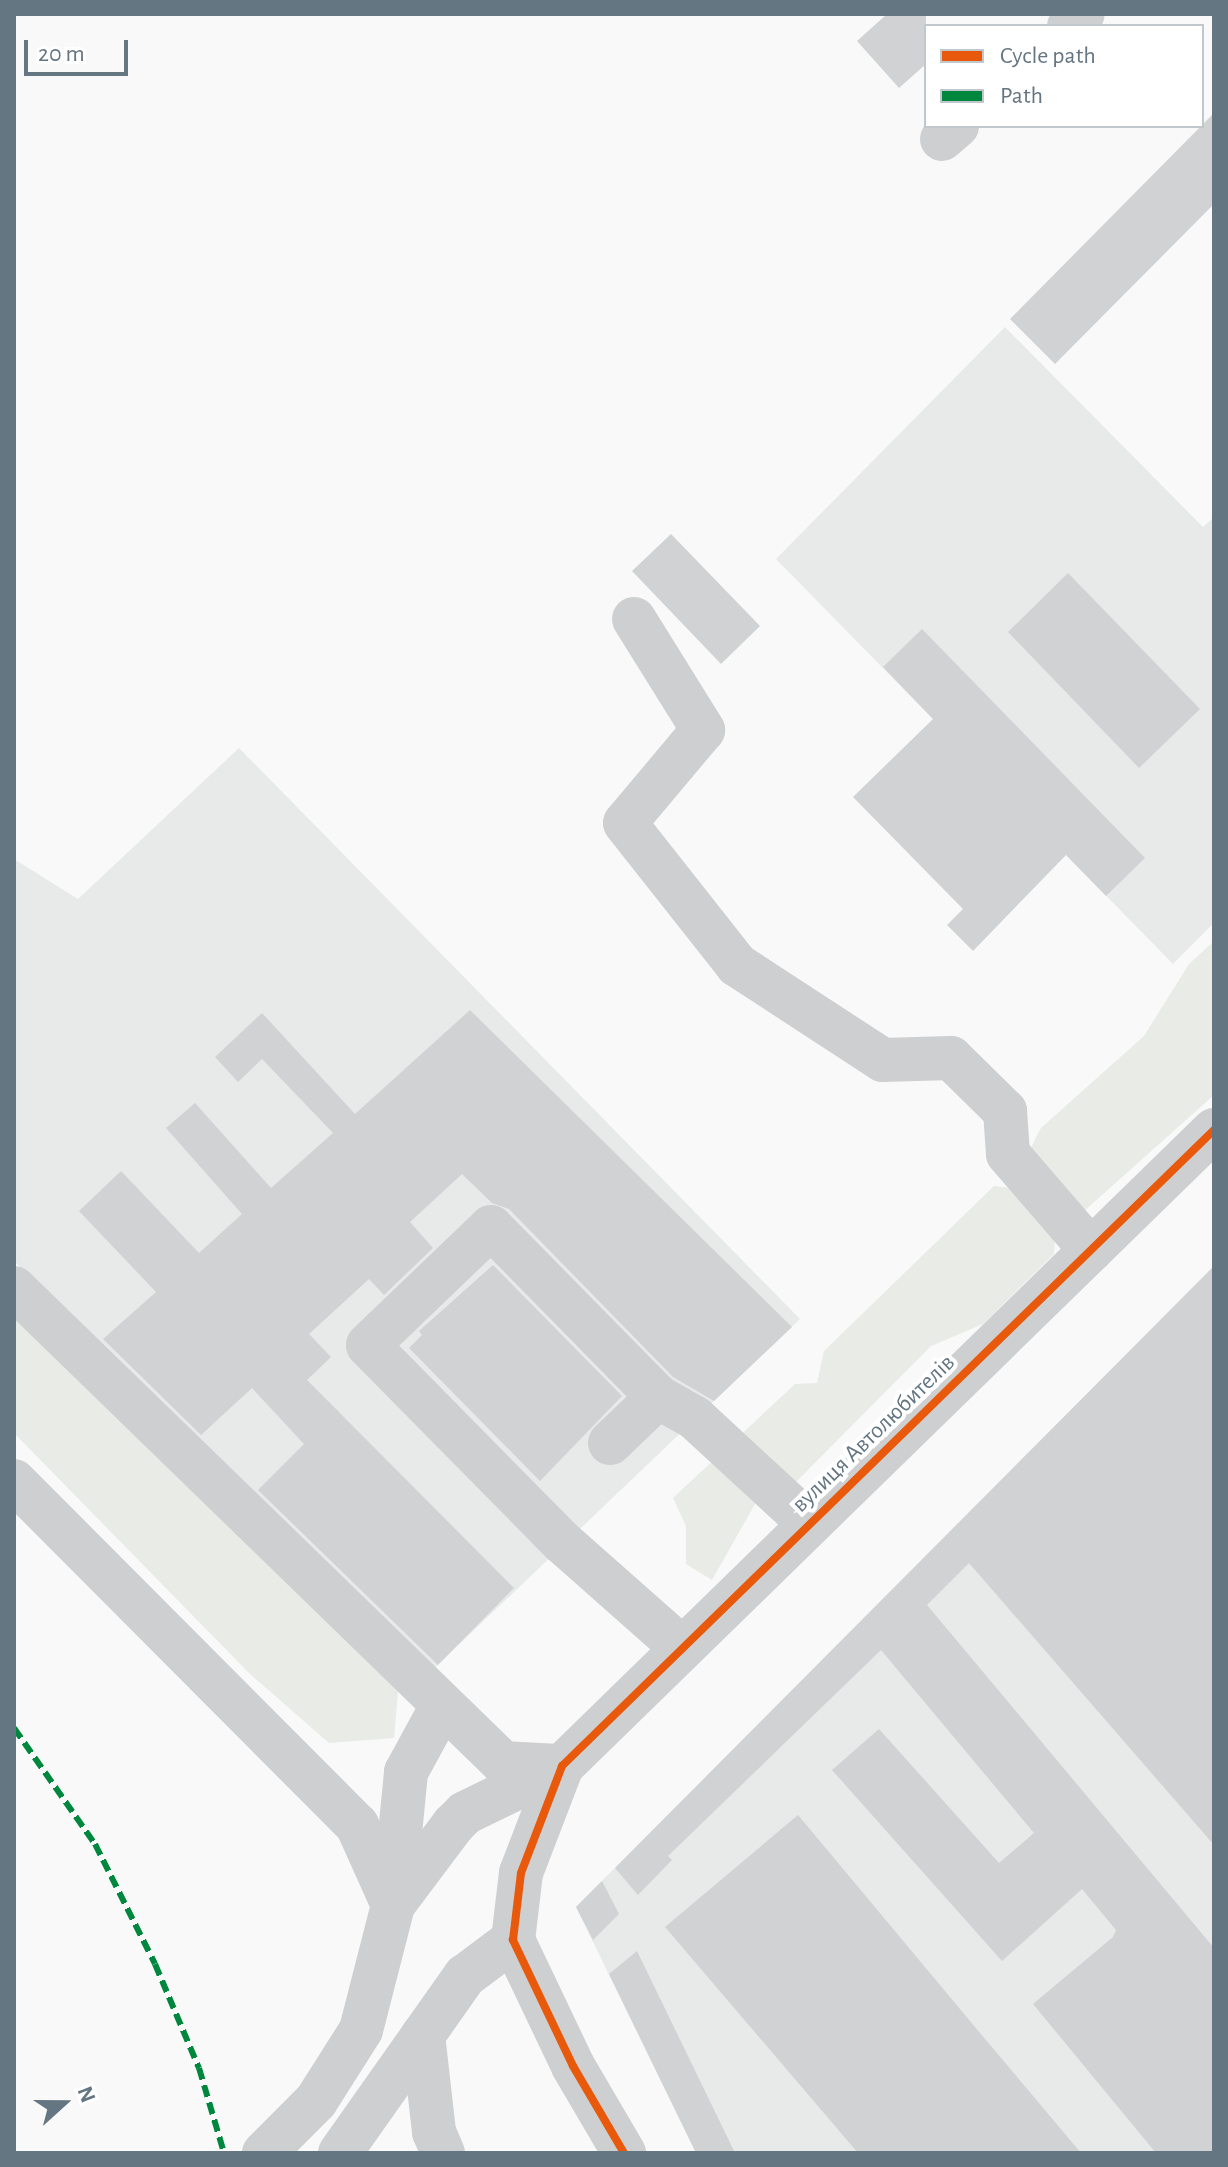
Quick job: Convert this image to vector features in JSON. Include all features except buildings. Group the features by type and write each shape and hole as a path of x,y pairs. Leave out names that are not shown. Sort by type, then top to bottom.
{"street":[{"path":"634,619 703,730 625,823 737,965 883,1060 951,1058 1005,1111 1008,1154 1091,1250"},
{"name":"вулиця Автолюбителів","path":"562,1766 1214,1130"},
{"path":"682,1648 562,1542 368,1345 491,1227 658,1397 695,1418 810,1524"},
{"path":"14,1288 503,1763 562,1766"},
{"path":"610,1443 658,1397"},
{"path":"14,1481 357,1825 393,1905"},
{"path":"264,2153 316,2101 361,2030 393,1905 406,1772 442,1706"},
{"path":"393,1905 465,1813 562,1766"},
{"path":"562,1766 521,1873 513,1940 573,2066 624,2153"},
{"path":"340,2153 465,1976 513,1940"},
{"path":"423,2035 434,2132 443,2153"}],"shaded area":[{"path":"1005,327 1203,527 1214,517 1214,923 1173,964 776,559"},
{"path":"239,748 800,1319 428,1674 14,1261 14,859 78,899"},
{"path":"1214,941 1214,1095 1083,1212 1056,1223 1054,1254 983,1324 931,1346 791,1487 755,1504 712,1580 686,1564 686,1526 673,1498 795,1384 817,1383 824,1351 994,1186 1010,1188 1041,1128 1144,1036 1189,964"},
{"path":"1214,1266 1214,2153 696,2153 576,1907"},
{"path":"14,1311 399,1680 394,1738 329,1743 249,1673 14,1433"}],"marked path":[{"path":"14,1728 95,1844 155,1964 199,2068 224,2153"}],"cycle path":[{"path":"624,2153 573,2066 513,1940 521,1873 562,1766 1214,1130"}]}
